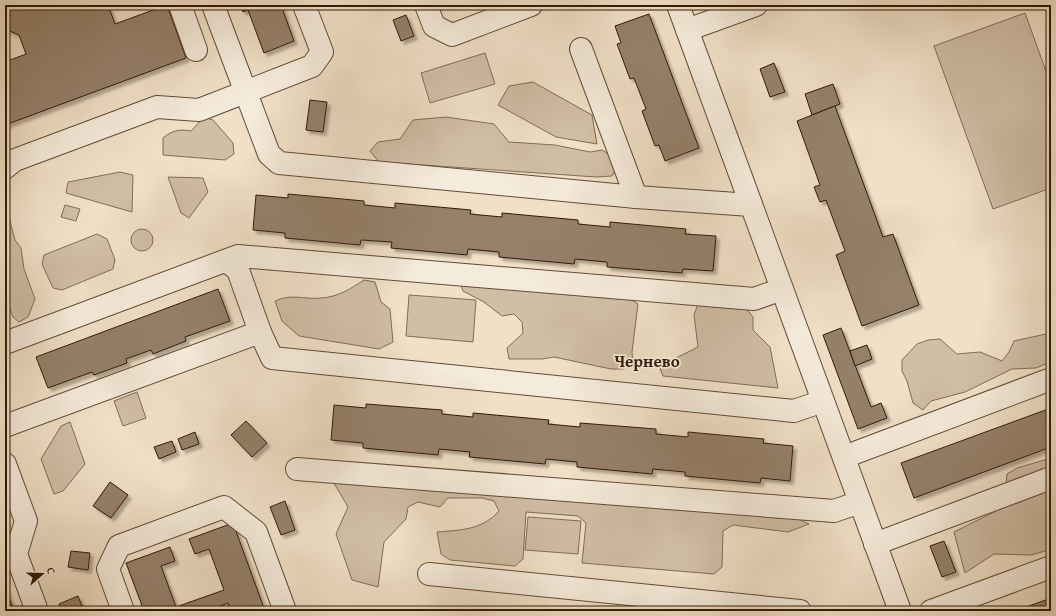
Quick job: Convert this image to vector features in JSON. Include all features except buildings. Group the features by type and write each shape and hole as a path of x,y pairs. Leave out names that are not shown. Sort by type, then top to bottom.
{"street":[{"path":"180,5 196,50"},
{"path":"213,5 269,154 279,164 636,197 751,205"},
{"path":"5,168 15,160 157,108 199,110 246,93 312,66 322,52 304,5"},
{"path":"426,5 434,26 452,35 531,5"},
{"path":"678,5 900,611"},
{"path":"687,30 756,5"},
{"path":"581,49 636,197"},
{"path":"5,343 238,256 754,299 782,289"},
{"path":"226,261 238,270 260,332 272,358 794,411 823,401"},
{"path":"5,426 260,332"},
{"path":"844,457 1051,379"},
{"path":"5,464 26,521 16,554 37,611"},
{"path":"297,469 834,511 860,502"},
{"path":"875,544 1051,478"},
{"path":"123,611 108,569 119,546 224,507 256,532 285,611"},
{"path":"931,611 1051,567"},
{"path":"429,574 800,611"}],"shaded area":[{"path":"1025,13 1051,85 1051,188 993,209 934,46"},
{"path":"485,53 495,84 430,103 421,73"},
{"path":"533,82 592,115 597,144 556,137 498,105 509,86"},
{"path":"204,117 213,120 233,143 234,154 225,160 163,155 163,138 176,131 191,131"},
{"path":"446,117 494,124 509,142 555,145 590,152 602,150 612,156 618,166 612,176 596,177 379,162 370,151 378,142 400,139 413,120"},
{"path":"120,172 133,175 132,212 66,193 68,182"},
{"path":"168,177 203,178 208,192 189,218 181,213"},
{"path":"65,205 80,209 76,221 61,217"},
{"path":"7,210 15,240 21,248 24,269 35,299 28,317 19,322 13,317 5,297 5,212"},
{"path":"138,229 146,229 153,236 153,244 146,251 138,251 131,244 131,236"},
{"path":"97,234 107,239 115,260 113,269 62,290 53,288 42,264 44,255"},
{"path":"364,280 375,282 381,302 390,309 393,342 379,349 299,336 282,321 275,301 287,297 315,298 333,296"},
{"path":"460,282 620,293 638,304 632,352 633,364 623,369 611,369 554,357 542,359 509,359 507,348 523,333 522,322 514,314 502,316 484,302 463,291"},
{"path":"409,295 476,300 473,342 406,336"},
{"path":"698,304 746,308 753,317 753,330 770,347 778,388 663,376 660,369 668,362 698,347 694,315"},
{"path":"1051,324 1051,362 1036,368 1012,369 965,392 931,401 923,410 913,403 907,381 902,371 902,360 917,344 928,340 940,339 957,354 980,352 1002,361 1009,352 1014,341 1046,334"},
{"path":"137,392 146,418 123,426 114,401"},
{"path":"70,422 85,464 63,491 54,494 41,459 61,426"},
{"path":"1051,458 1051,549 1032,555 994,554 965,573 954,532 1004,507 1007,474 1017,468"},
{"path":"331,478 786,513 809,524 788,532 733,525 723,531 722,567 714,574 582,563 586,523 578,516 526,512 523,559 515,566 450,560 441,554 437,532 471,528 486,522 499,511 494,501 482,498 448,498 440,507 418,502 408,507 406,519 384,542 378,587 352,580 336,534 348,507"},
{"path":"528,517 581,521 578,554 525,550"}],"district":[{"name":"Чернево","path":"647,360"}]}
